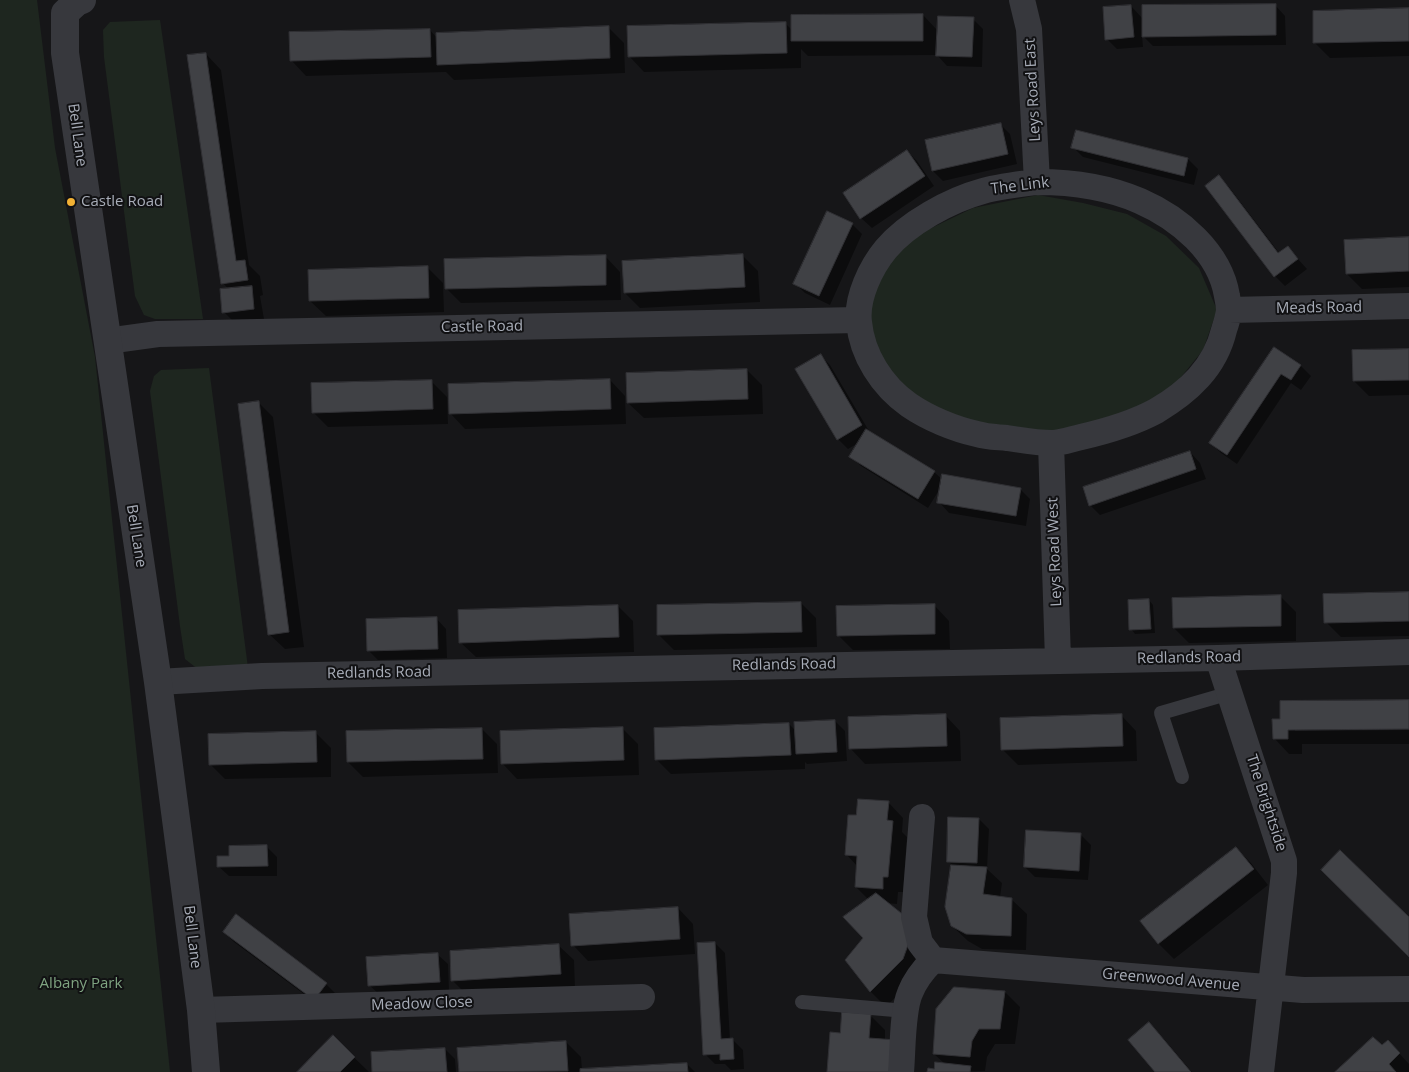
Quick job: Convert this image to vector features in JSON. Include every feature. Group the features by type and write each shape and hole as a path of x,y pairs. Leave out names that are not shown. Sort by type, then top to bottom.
{"street":[{"name":"Leys Road East","path":"1022,0 1030,29 1037,182"},
{"name":"Bell Lane","path":"70,4 65,53 158,682 201,1010 206,1072"},
{"name":"The Link","path":"1037,182 1060,182 1105,190 1140,201 1170,218 1207,250 1218,267 1225,287 1229,310 1223,336 1212,363 1182,394 1143,418 1114,429 1051,443 978,434 932,418 908,404 888,386 873,366 864,345 858,320 861,299 869,275 886,249 908,228 945,206 983,191 1037,182"},
{"name":"Meads Road","path":"1229,310 1409,306"},
{"name":"Castle Road","path":"107,341 158,334 858,320"},
{"name":"Leys Road West","path":"1051,443 1058,660"},
{"name":"Redlands Road","path":"158,682 262,676 1218,658 1409,652"},
{"name":"The Brightside","path":"1218,658 1284,860 1261,1072"},
{"path":"901,1072 909,994 921,973 932,960 920,943 914,917 922,817"},
{"name":"Greenwood Avenue","path":"932,960 1270,988 1303,990 1409,989"},
{"name":"Meadow Close","path":"201,1010 642,997"}],"lane":[{"path":"1182,777 1162,713 1230,693"},
{"path":"802,1002 906,1011"}],"green space":[{"name":"Albany Park","path":"0,0 37,0 55,148 95,357 170,1072 0,1072"},
{"path":"160,20 203,319 155,319 144,315 135,296 104,57 103,30 110,22"},
{"path":"1038,195 1083,203 1127,214 1166,236 1199,268 1217,310 1203,350 1173,387 1128,414 1052,433 1001,430 945,414 903,391 886,366 872,335 869,308 881,277 895,256 919,234 973,208"},
{"path":"209,368 248,668 199,670 185,659 180,626 150,391 154,376 161,370"}],"building":[{"path":"1276,4 1276,35 1142,37 1142,5"},
{"path":"1131,5 1134,37 1105,40 1103,7"},
{"path":"1409,8 1409,41 1313,43 1313,11"},
{"path":"923,14 923,41 791,41 791,15"},
{"path":"938,16 974,17 972,57 936,56"},
{"path":"786,22 787,53 628,57 627,26"},
{"path":"609,26 610,58 437,65 436,33"},
{"path":"430,29 431,57 290,61 289,32"},
{"path":"206,53 236,261 245,260 248,280 221,284 187,55"},
{"path":"1001,123 1008,154 932,171 925,140"},
{"path":"1076,130 1188,158 1184,176 1071,148"},
{"path":"907,150 925,176 860,219 843,193"},
{"path":"1219,175 1278,253 1288,246 1298,259 1274,277 1205,186"},
{"path":"827,211 853,223 819,296 793,284"},
{"path":"1409,237 1409,271 1346,274 1344,240"},
{"path":"743,254 745,287 624,293 622,261"},
{"path":"606,255 606,285 445,289 444,259"},
{"path":"428,266 429,298 309,301 308,270"},
{"path":"252,286 254,309 222,313 220,289"},
{"path":"1274,347 1301,365 1291,380 1281,374 1227,455 1209,443"},
{"path":"1409,349 1409,380 1353,381 1352,350"},
{"path":"821,354 862,425 837,440 795,369"},
{"path":"747,369 748,399 627,403 626,373"},
{"path":"610,379 611,409 449,414 448,384"},
{"path":"432,380 433,409 312,413 311,383"},
{"path":"259,401 289,632 268,635 238,404"},
{"path":"866,429 935,471 918,499 849,457"},
{"path":"1190,451 1196,469 1089,506 1083,487"},
{"path":"942,474 1021,488 1016,516 937,503"},
{"path":"1409,592 1409,621 1324,623 1323,594"},
{"path":"1281,595 1281,626 1173,628 1172,598"},
{"path":"1149,599 1151,629 1129,630 1128,600"},
{"path":"801,602 802,632 657,635 657,605"},
{"path":"935,604 935,634 837,636 836,606"},
{"path":"618,605 619,637 459,643 458,610"},
{"path":"437,617 438,649 367,651 366,619"},
{"path":"1409,700 1409,729 1288,730 1288,739 1273,739 1272,719 1280,719 1280,701"},
{"path":"946,714 947,746 849,749 848,717"},
{"path":"1122,714 1123,746 1001,750 1000,718"},
{"path":"835,720 837,752 796,754 794,722"},
{"path":"789,723 791,755 655,760 654,728"},
{"path":"623,727 624,760 501,764 500,731"},
{"path":"482,728 483,759 347,762 346,731"},
{"path":"316,731 317,762 209,765 208,734"},
{"path":"858,799 889,801 887,820 893,821 888,877 883,877 883,889 855,887 857,856 845,855 848,815 856,815"},
{"path":"948,817 979,818 977,863 947,862"},
{"path":"1026,830 1081,833 1079,871 1024,867"},
{"path":"267,845 268,866 217,867 217,856 229,856 229,846"},
{"path":"1236,847 1254,869 1158,944 1140,921"},
{"path":"1340,850 1409,917 1409,957 1321,870"},
{"path":"951,865 987,867 983,894 1012,898 1011,936 966,934 951,926 945,907"},
{"path":"876,893 901,913 907,922 908,945 903,959 870,992 845,960 863,938 843,917"},
{"path":"678,907 680,939 571,946 569,914"},
{"path":"236,914 327,983 314,1000 223,932"},
{"path":"715,942 721,1039 733,1038 734,1059 720,1060 720,1054 703,1055 697,943"},
{"path":"559,944 561,974 451,981 450,951"},
{"path":"438,953 440,982 368,986 366,957"},
{"path":"954,987 1005,991 1000,1029 979,1029 972,1041 970,1057 933,1054 936,1009"},
{"path":"842,1012 871,1014 869,1038 896,1040 894,1072 827,1072 830,1032 840,1033"},
{"path":"1149,1022 1191,1072 1155,1072 1128,1040"},
{"path":"333,1035 355,1057 340,1072 297,1072"},
{"path":"1373,1037 1382,1045 1388,1040 1400,1053 1389,1064 1396,1072 1335,1072"},
{"path":"566,1041 568,1071 459,1072 457,1048"},
{"path":"445,1048 447,1072 372,1072 371,1052"},
{"path":"935,1062 971,1066 970,1072 927,1072 928,1068 934,1069"},
{"path":"687,1063 688,1072 580,1072 580,1069"}],"place":[{"name":"Castle Road","path":"71,202"}]}
